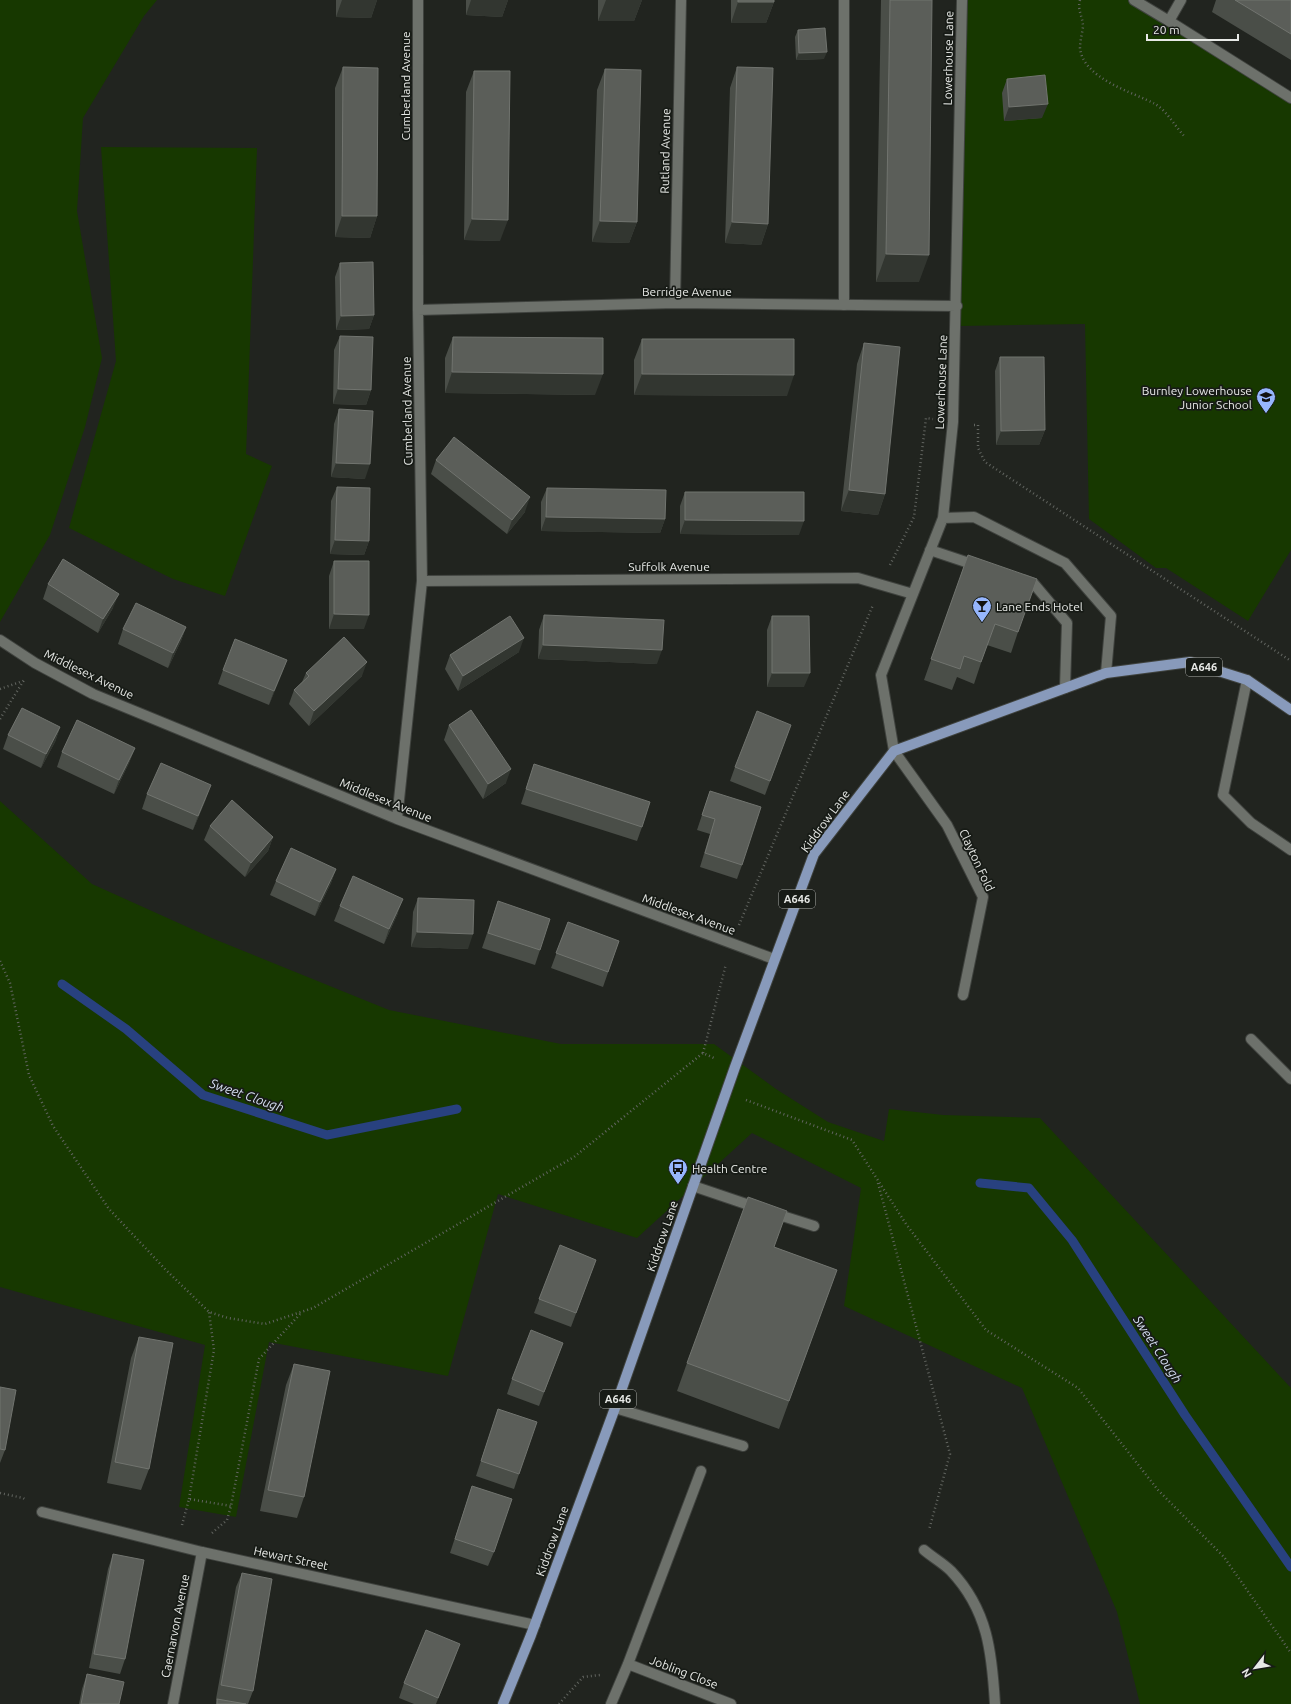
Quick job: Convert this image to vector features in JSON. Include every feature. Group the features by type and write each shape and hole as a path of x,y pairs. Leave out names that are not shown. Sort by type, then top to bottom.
{"main road":[{"name":"A646","path":"894,751 1106,673 1190,662 1247,680 1291,710"},
{"name":"Kiddrow Lane","path":"503,1704 535,1625 615,1408 726,1092 814,854 894,751"}],"street":[{"name":"Cumberland Avenue","path":"397,820 422,581 418,310 418,0"},
{"name":"Rutland Avenue","path":"675,303 681,0"},
{"path":"844,0 844,305"},
{"name":"Lowerhouse Lane","path":"894,751 881,675 943,518 953,422 957,306 962,0"},
{"path":"1134,0 1291,98"},
{"path":"1169,21 1181,0"},
{"name":"Berridge Avenue","path":"418,310 675,303 957,306"},
{"path":"943,518 974,517 1065,563 1111,616 1106,673"},
{"path":"930,550 990,570"},
{"path":"1012,577 1034,584 1067,623 1065,688"},
{"name":"Suffolk Avenue","path":"422,581 858,578 913,594"},
{"name":"Middlesex Avenue","path":"0,640 35,663 93,694 397,820 774,959"},
{"path":"1247,680 1223,794 1251,823 1291,850"},
{"name":"Clayton Fold","path":"894,751 947,825 983,897 963,995"},
{"path":"1252,1039 1291,1079"},
{"path":"693,1186 814,1226"},
{"path":"615,1408 743,1446"},
{"path":"611,1704 627,1668 701,1471"},
{"name":"Hewart Street","path":"42,1512 176,1546 535,1625"},
{"path":"924,1550 950,1570 968,1593 983,1621 993,1659 995,1704"},
{"name":"Caernarvon Avenue","path":"173,1704 198,1551"},
{"name":"Jobling Close","path":"627,1668 731,1704"}],"path":[{"path":"1080,0 1078,6 1083,25 1080,48 1083,59 1094,72 1112,84 1156,105 1184,136"},
{"path":"0,961 10,983 29,1075 53,1126 109,1209 165,1269 209,1312 228,1318 265,1324 313,1308 574,1157 704,1053 732,943 881,584 914,517 926,418 978,425 978,448 985,462 1291,661"},
{"path":"0,718 35,663"},
{"path":"0,689 24,681"},
{"path":"704,1053 735,1067"},
{"path":"726,1092 852,1140 906,1224 986,1330 1078,1388 1158,1490 1224,1557 1291,1653"},
{"path":"878,1180 950,1454 924,1550"},
{"path":"176,1546 189,1499 214,1350 209,1312"},
{"path":"198,1551 227,1520 260,1359 303,1312"},
{"path":"189,1499 231,1506"},
{"path":"559,1704 583,1677 627,1668"}],"green space":[{"path":"0,0 157,0 144,16 83,118 77,211 102,358 85,427 50,535 0,622"},
{"path":"965,0 1132,0 1291,98 1291,550 1248,621 1166,568 1156,568 1089,519 1085,324 960,326"},
{"path":"101,147 257,148 246,454 272,466 225,596 173,579 69,528 116,361"},
{"path":"0,801 92,884 214,939 389,1010 561,1044 714,1044 776,1089 828,1122 884,1141 889,1109 943,1115 1040,1118 1291,1388 1291,1704 1140,1704 1117,1612 1022,1388 844,1306 861,1188 752,1133 637,1238 498,1194 448,1376 269,1342 236,1517 179,1507 205,1345 0,1287"}],"building":[{"path":"738,0 774,0 774,2 738,2"},
{"path":"890,0 932,0 929,255 886,254"},
{"path":"1235,0 1291,0 1291,34"},
{"path":"825,28 827,52 799,53 798,30"},
{"path":"343,67 378,68 377,216 342,216"},
{"path":"737,67 773,68 768,224 732,222"},
{"path":"605,69 641,70 637,222 600,221"},
{"path":"474,71 510,71 508,220 472,219"},
{"path":"1045,75 1048,104 1009,107 1007,79"},
{"path":"373,262 374,315 341,316 340,263"},
{"path":"340,336 373,337 371,390 338,389"},
{"path":"453,337 603,338 603,374 452,372"},
{"path":"642,339 794,339 794,375 642,374"},
{"path":"864,343 900,347 885,494 849,490"},
{"path":"1000,357 1044,357 1045,430 1001,431"},
{"path":"339,409 373,411 370,464 336,463"},
{"path":"454,437 530,497 512,520 436,460"},
{"path":"337,487 370,488 369,541 335,540"},
{"path":"547,488 666,490 665,519 546,517"},
{"path":"685,492 804,492 804,521 685,520"},
{"name":"Lane Ends Hotel","path":"968,555 1037,579 1018,632 995,624 981,662 964,656 960,669 931,659"},
{"path":"63,559 119,594 103,619 48,584"},
{"path":"334,561 369,561 369,615 334,614"},
{"path":"136,603 186,627 173,653 123,629"},
{"path":"544,615 664,620 662,650 543,645"},
{"path":"510,616 524,638 463,676 450,655"},
{"path":"772,616 809,616 810,673 772,673"},
{"path":"344,637 367,662 314,711 294,690 309,676 306,673"},
{"path":"235,639 287,660 274,691 223,670"},
{"path":"22,708 60,727 46,754 8,735"},
{"path":"471,710 511,769 488,784 449,725"},
{"path":"757,711 791,725 770,781 735,767"},
{"path":"77,720 135,748 119,780 62,752"},
{"path":"161,763 211,785 198,816 147,794"},
{"path":"534,764 650,802 642,827 526,789"},
{"path":"710,791 761,807 742,865 705,853 715,819 702,815"},
{"path":"232,800 273,837 251,863 210,826"},
{"path":"291,848 336,869 320,902 276,881"},
{"path":"353,876 403,899 389,929 340,906"},
{"path":"418,898 474,900 473,934 417,932"},
{"path":"498,901 550,919 540,950 488,933"},
{"path":"568,922 619,941 608,972 556,953"},
{"path":"748,1197 787,1211 774,1247 837,1270 789,1401 687,1363"},
{"path":"560,1245 596,1260 576,1313 539,1299"},
{"path":"531,1330 563,1343 544,1392 512,1379"},
{"path":"139,1337 173,1343 149,1469 115,1462"},
{"path":"294,1364 330,1371 304,1497 268,1490"},
{"path":"0,1387 16,1390 5,1450 0,1449"},
{"path":"498,1409 537,1422 519,1474 481,1461"},
{"path":"472,1486 512,1499 494,1552 455,1539"},
{"path":"113,1554 144,1560 125,1659 94,1654"},
{"path":"242,1573 272,1579 253,1691 221,1685"},
{"path":"426,1630 460,1644 438,1698 404,1683"},
{"path":"87,1674 124,1682 119,1704 81,1704"},
{"path":"217,1699 246,1704 217,1704"}],"waterway":[{"name":"Sweet Clough","path":"62,984 126,1029 203,1095 327,1135 457,1109"},
{"name":"Sweet Clough","path":"980,1183 1029,1188 1072,1240 1185,1415 1291,1567"}],"place":[{"name":"Burnley Lowerhouse Junior School","path":"1266,414"},
{"name":"Lane Ends Hotel","path":"982,623"},
{"name":"Health Centre","path":"678,1185"}]}
